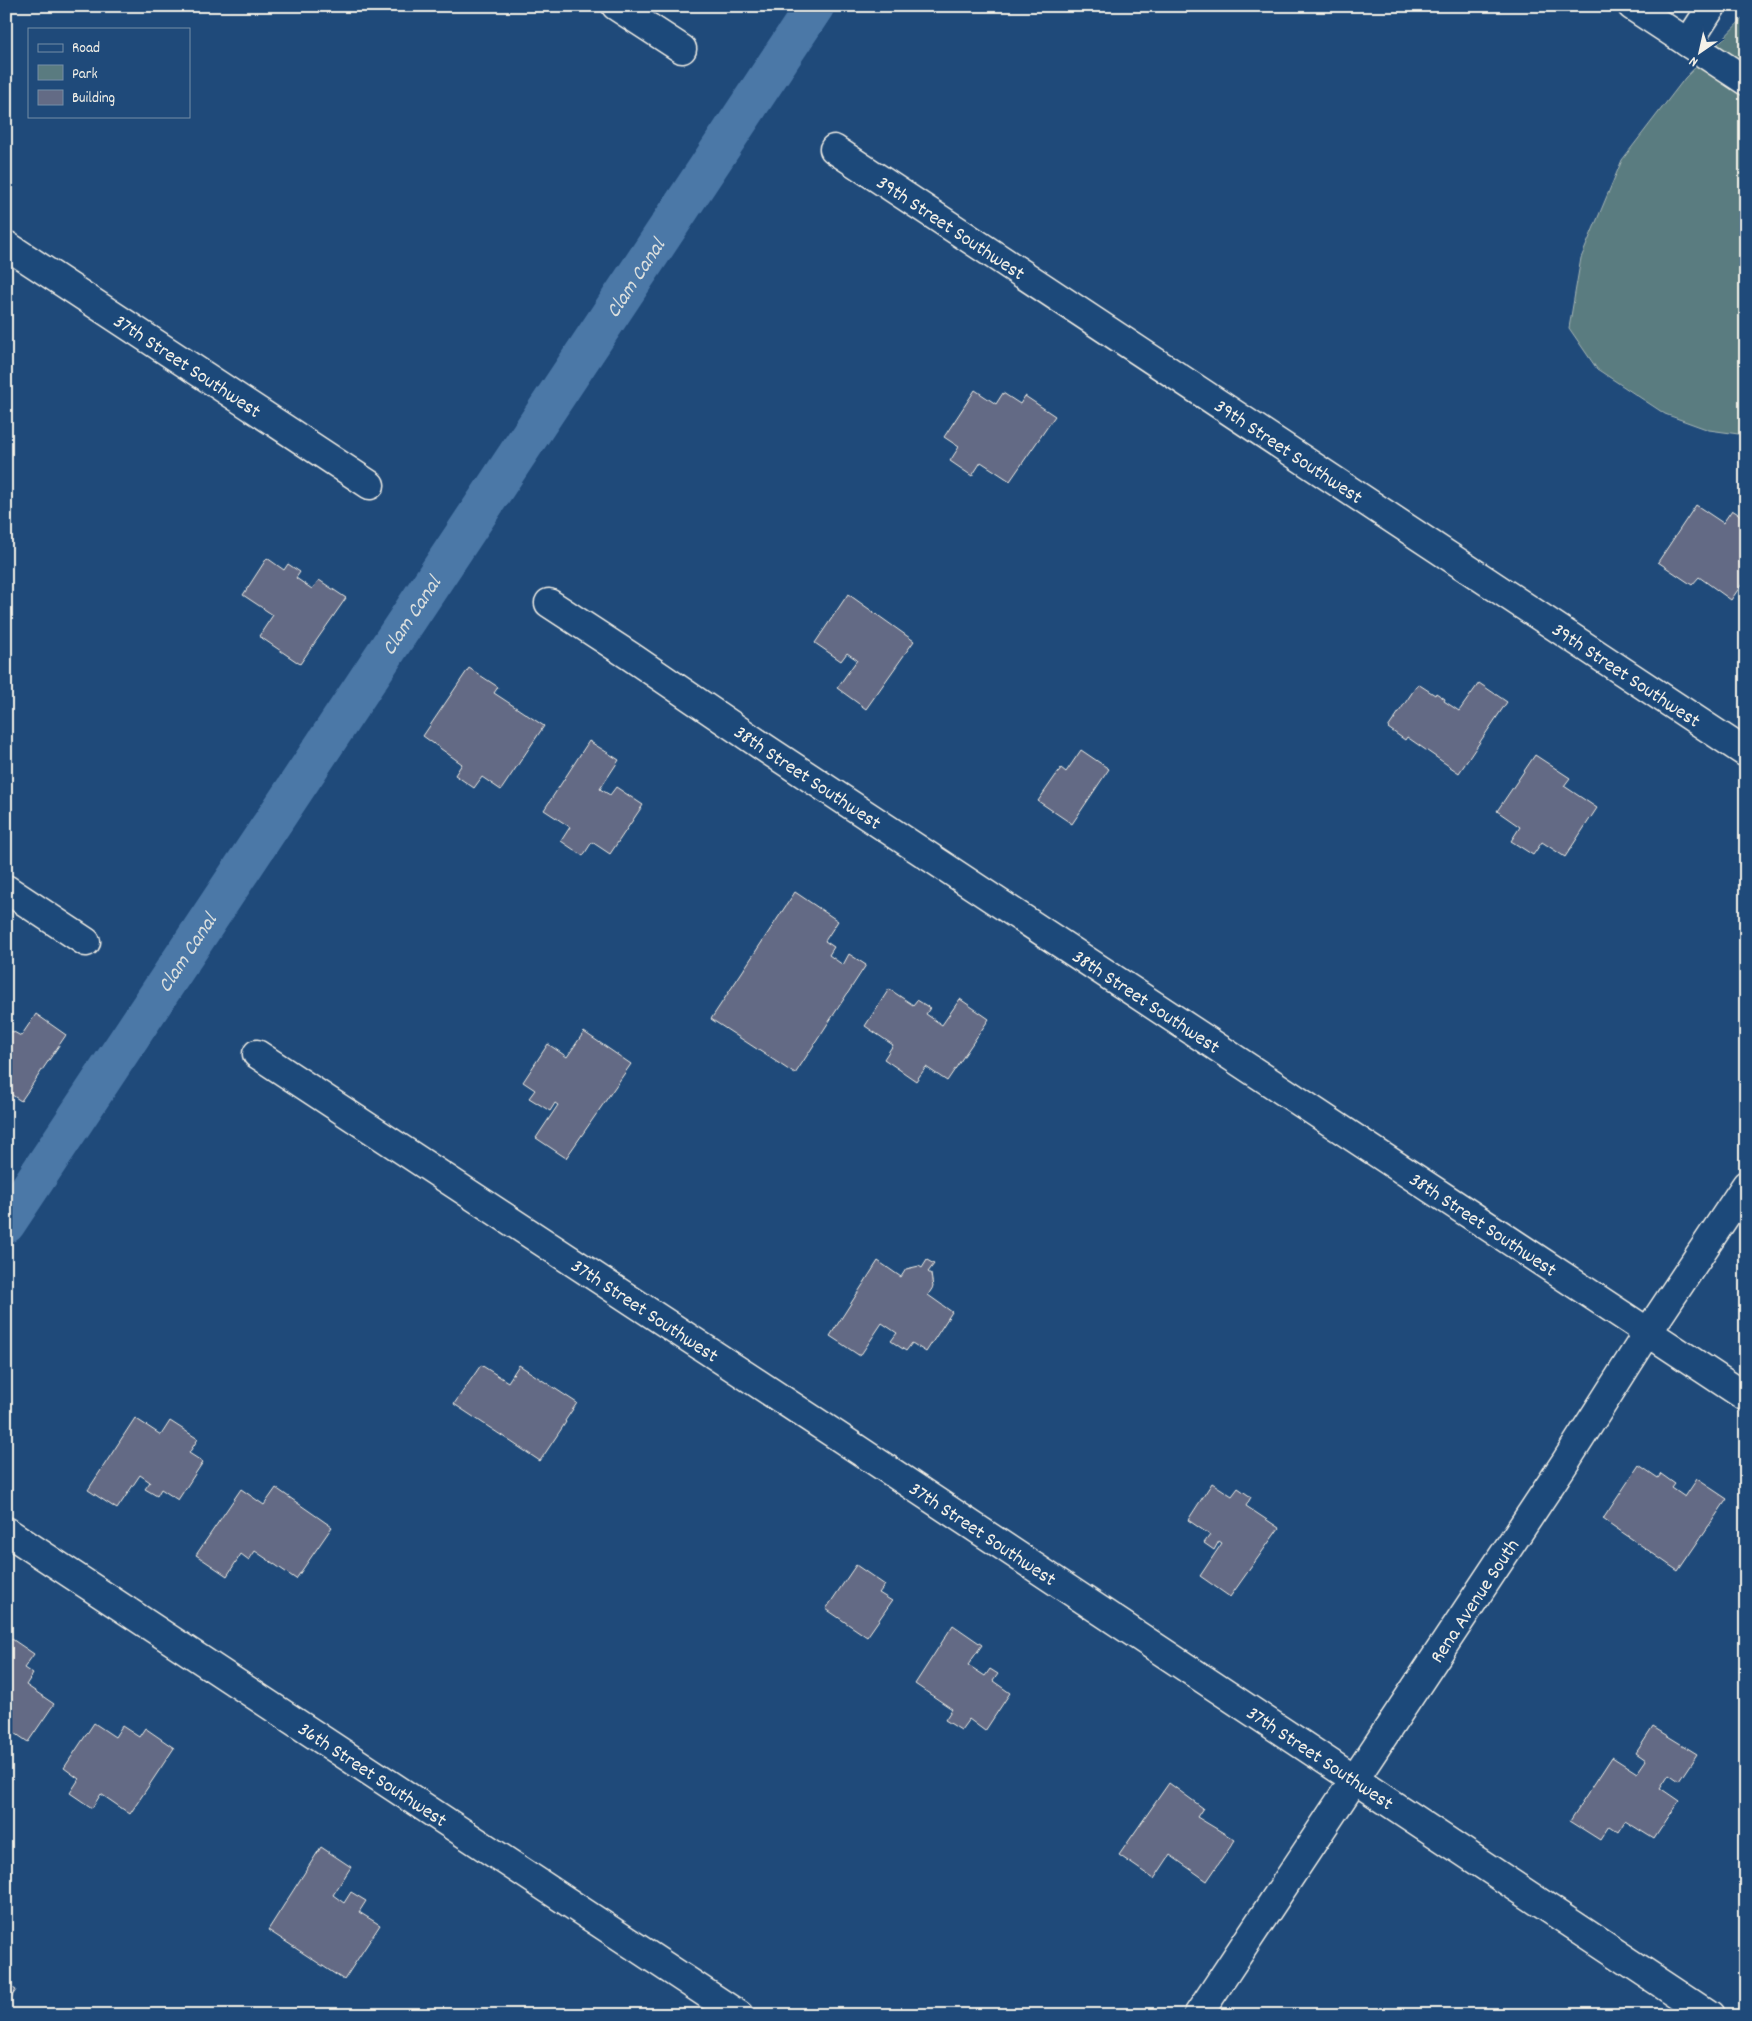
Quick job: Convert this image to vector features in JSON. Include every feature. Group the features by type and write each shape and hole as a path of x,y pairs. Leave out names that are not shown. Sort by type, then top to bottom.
{"street":[{"path":"616,6 682,49"},
{"path":"1632,6 1746,81"},
{"path":"1688,43 1712,6"},
{"name":"39th Street Southwest","path":"834,149 1746,753"},
{"name":"37th Street Southwest","path":"6,245 370,485"},
{"name":"38th Street Southwest","path":"549,603 1746,1397"},
{"path":"6,889 86,942"},
{"name":"37th Street Southwest","path":"256,1054 836,1435 1709,2015"},
{"name":"Rena Avenue South","path":"1198,2015 1566,1461 1648,1332 1746,1185"},
{"name":"36th Street Southwest","path":"6,1532 739,2015"}],"green space":[{"path":"1746,15 1746,435 1709,430 1665,414 1597,369 1569,328 1581,258 1622,160 1685,78"}],"building":[{"path":"975,390 996,404 1003,393 1020,404 1025,396 1055,416 1010,481 981,462 972,476 950,461 959,447 944,437"},
{"path":"1696,505 1723,523 1732,510 1746,519 1746,578 1731,600 1699,577 1692,585 1658,562"},
{"path":"267,558 284,570 288,564 300,572 296,578 312,589 319,580 346,598 300,664 259,636 273,615 243,595"},
{"path":"848,594 914,641 866,709 837,688 857,660 847,653 841,661 815,643"},
{"path":"469,668 498,687 494,693 544,726 501,790 482,777 474,788 455,775 462,764 423,736"},
{"path":"1479,683 1507,702 1459,773 1407,737 1405,740 1388,728 1418,684 1435,695 1436,693 1459,711"},
{"path":"589,741 619,760 600,789 610,795 616,787 643,805 610,854 592,842 583,856 561,841 570,827 544,810"},
{"path":"1081,750 1109,769 1072,824 1038,801 1061,768 1066,772"},
{"path":"1535,755 1570,778 1564,786 1597,808 1565,857 1542,842 1533,855 1511,841 1520,827 1497,811"},
{"path":"795,892 838,921 825,941 834,947 829,955 843,965 849,954 866,965 795,1074 711,1019"},
{"path":"889,989 913,1005 917,1000 930,1008 926,1014 942,1025 960,999 989,1019 947,1081 926,1067 916,1081 884,1059 893,1045 865,1026"},
{"path":"36,1014 66,1035 21,1101 6,1091 6,1038 12,1031 21,1036"},
{"path":"584,1032 631,1064 566,1158 536,1138 558,1105 555,1103 550,1111 529,1098 535,1090 523,1082 548,1044 567,1057"},
{"path":"927,1260 934,1264 928,1272 931,1274 933,1287 928,1295 952,1312 926,1352 912,1343 906,1351 891,1341 897,1333 882,1323 860,1356 830,1336 878,1261 901,1277 906,1269 919,1266 922,1268"},
{"path":"481,1365 508,1382 519,1365 577,1403 540,1461 454,1404"},
{"path":"135,1418 161,1435 170,1421 198,1439 189,1453 203,1462 178,1500 161,1489 157,1496 145,1489 150,1482 140,1475 117,1509 88,1490"},
{"path":"1639,1465 1658,1478 1661,1474 1675,1484 1672,1488 1685,1497 1697,1479 1727,1499 1678,1571 1603,1519"},
{"path":"1212,1483 1232,1496 1238,1488 1251,1497 1246,1506 1279,1528 1230,1597 1200,1576 1222,1543 1219,1541 1214,1550 1204,1543 1210,1535 1188,1520"},
{"path":"276,1488 332,1527 296,1579 255,1551 249,1560 241,1554 227,1576 196,1555 241,1489 264,1505"},
{"path":"856,1565 885,1585 879,1593 892,1601 867,1637 826,1609"},
{"path":"953,1625 982,1645 968,1665 985,1676 990,1669 998,1674 993,1681 1010,1693 985,1731 969,1719 961,1730 945,1720 952,1709 915,1684"},
{"path":"6,1635 34,1654 24,1668 33,1674 26,1685 54,1704 28,1742 9,1729 6,1733"},
{"path":"94,1723 115,1737 122,1726 139,1737 145,1728 174,1748 130,1814 101,1794 92,1808 70,1793 79,1779 64,1768"},
{"path":"1653,1727 1697,1754 1679,1781 1669,1774 1660,1788 1679,1801 1654,1839 1625,1821 1618,1832 1609,1826 1600,1840 1570,1821 1612,1757 1637,1773 1646,1760 1636,1753"},
{"path":"1169,1783 1203,1808 1197,1817 1235,1840 1207,1881 1170,1855 1154,1879 1119,1855"},
{"path":"321,1847 351,1867 333,1895 344,1903 351,1892 366,1901 359,1912 380,1925 344,1980 268,1930"},
{"path":"6,1984 16,1990 6,2005"}],"waterway":[{"name":"Clam Canal","path":"6,1224 815,6"}]}
